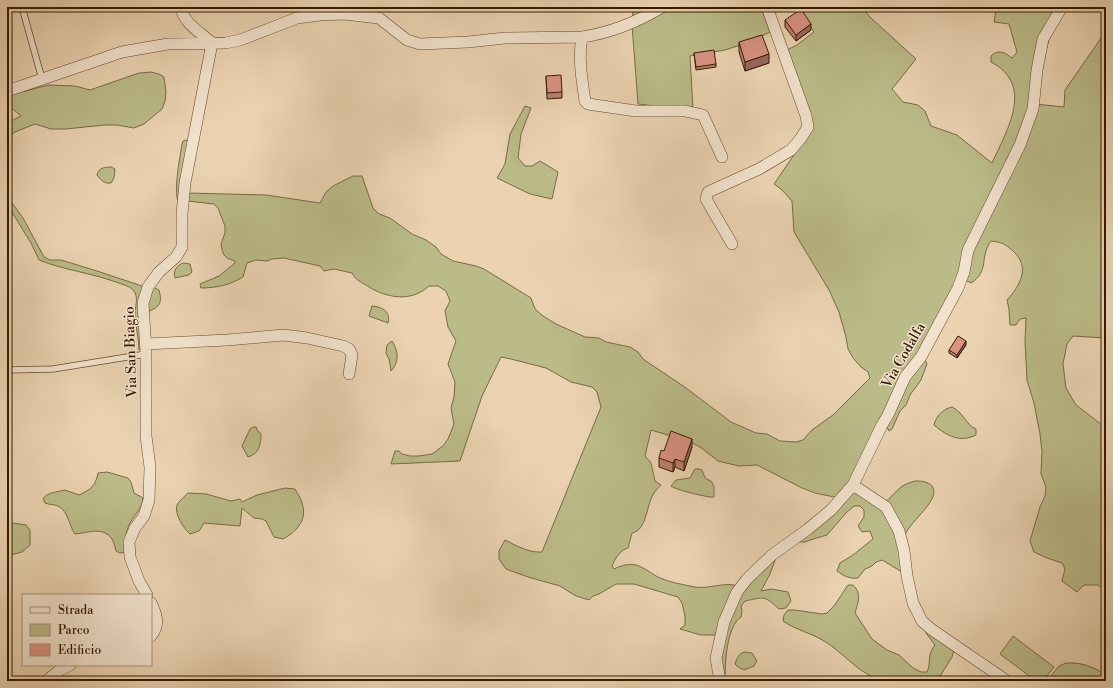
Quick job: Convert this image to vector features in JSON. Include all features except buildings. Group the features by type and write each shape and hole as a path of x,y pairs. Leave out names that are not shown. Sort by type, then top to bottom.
{"street":[{"path":"181,7 186,21 212,43"},
{"path":"7,91 122,52 168,44 226,43 240,40 297,18 344,14 379,18 407,40 420,44 468,42 505,38 582,37 604,33 640,19 662,7"},
{"path":"732,244 706,199 708,192 758,169 791,150 808,127 806,116 767,7"},
{"name":"Via Codalfa","path":"720,681 716,658 724,622 737,592 747,579 772,555 825,515 853,485 888,415 905,376 921,357 958,288 964,272 968,250 1020,145 1033,109 1037,70 1043,39 1062,7"},
{"path":"582,37 580,48 582,78 586,101 588,104 636,111 685,111 704,114 722,157"},
{"name":"Via San Biagio","path":"146,594 130,557 129,542 135,528 144,516 149,500 150,467 146,436 146,348 142,303 148,287 159,272 176,257 182,247 182,213 185,183 212,43"},
{"path":"146,348 284,335 300,337 343,346 349,349 352,356 349,374"},
{"path":"853,485 886,507 900,531 913,603 922,621 931,629 1007,681"},
{"path":"152,605 157,614 156,630 152,635"},
{"path":"46,681 60,670 68,666"}],"lane":[{"path":"22,7 42,79"},
{"path":"7,370 53,369 146,348"}],"green space":[{"path":"634,7 761,7 770,32 750,42 725,50 690,56 693,110 638,104 632,25"},
{"path":"769,7 861,7 916,59 892,89 903,102 918,105 925,111 931,126 957,135 992,163 1010,123 1014,109 1015,95 1012,83 1004,72 991,62 991,56 1002,52 1012,58 1017,52 1009,24 994,22 996,9 999,7 1058,7 1025,126 951,295 857,475 839,498 815,493 802,488 757,465 739,466 718,461 700,447 688,441 651,430 645,456 651,463 655,481 661,485 651,500 646,517 641,527 632,533 628,548 620,553 612,566 614,569 624,565 638,565 657,577 675,583 696,587 726,585 737,586 723,614 715,635 701,635 680,629 685,625 685,616 682,603 678,597 634,584 616,584 593,596 589,600 576,596 560,586 506,569 499,559 499,551 505,540 528,550 542,552 601,407 597,392 592,387 571,382 546,368 501,357 482,396 460,461 391,464 395,451 399,451 402,454 410,456 432,454 443,446 448,439 454,424 451,408 454,397 455,382 448,364 456,341 448,327 445,311 450,301 446,291 438,286 429,286 414,295 406,297 390,296 362,283 356,279 352,273 334,269 324,271 320,266 284,258 267,261 256,260 247,263 243,277 238,280 223,286 201,288 200,284 219,276 235,263 235,261 227,258 222,250 221,244 225,233 225,226 218,208 214,204 188,201 186,193 266,195 320,203 326,192 333,186 353,176 362,176 373,208 379,214 390,218 412,234 426,240 436,247 441,254 453,261 484,269 531,298 535,309 556,324 585,337 599,338 606,342 630,347 638,352 643,359 686,388 731,422 756,433 767,434 780,441 796,442 803,440 812,430 833,415 870,378 868,372 853,358 848,349 839,312 829,290 794,232 792,201 774,184 811,130 785,51 797,45 814,32 801,12 792,9 770,9"},
{"path":"1106,31 1106,338 1073,336 1067,344 1063,364 1066,388 1076,405 1106,428 1106,474 1103,505 1106,510 1106,592 1098,585 1084,585 1077,592 1062,581 1065,569 1062,563 1034,552 1030,541 1040,507 1045,496 1046,487 1041,474 1042,452 1040,434 1034,403 1027,380 1025,342 1026,318 1020,319 1016,325 1010,325 1007,300 1016,289 1022,276 1021,263 1018,257 1008,247 1001,243 991,241 985,253 983,269 980,274 971,283 965,280 967,265 1035,104 1064,107 1065,90"},
{"path":"151,72 164,77 166,92 165,101 162,109 144,124 134,128 117,125 104,125 51,129 35,124 15,132 7,138 7,123 21,116 7,104 7,96 48,85 75,86 90,90 139,73"},
{"path":"525,106 531,108 521,134 518,158 525,166 532,166 540,161 558,172 552,199 530,194 497,178 505,164 510,134"},
{"path":"186,140 188,142 180,206 177,194 177,176 182,144 183,141"},
{"path":"111,167 115,169 114,178 111,183 101,180 97,175 99,171 102,168"},
{"path":"7,196 23,218 44,257 50,260 61,260 142,286 141,300 143,345 139,350 135,317 136,296 133,290 128,286 107,279 39,260 31,243 7,204"},
{"path":"183,263 190,264 192,272 189,275 175,278 174,273 176,269"},
{"path":"153,287 159,290 160,302 157,307 145,313"},
{"path":"372,306 383,309 387,313 389,319 388,323 369,316"},
{"path":"392,341 396,348 397,360 391,371 389,359 386,353 387,345"},
{"path":"924,358 927,364 921,380 910,395 906,405 900,411 892,429 889,431 886,425 897,396"},
{"path":"952,407 956,409 970,425 976,429 976,435 965,438 954,437 934,425 940,413"},
{"path":"256,427 261,434 261,441 255,454 248,457 242,446 250,429"},
{"path":"695,469 702,470 705,478 711,481 714,486 714,497 679,490 671,486 676,480 690,478"},
{"path":"107,472 128,478 131,482 134,493 143,498 140,508 127,530 126,552 120,553 116,551 112,539 100,531 75,534 62,509 56,505 45,503 43,499 50,494 65,490 79,495 92,487 98,473"},
{"path":"915,481 928,483 932,486 934,491 933,497 929,504 908,529 905,535 902,572 882,560 865,569 858,578 847,577 837,571 840,563 873,539 870,531 862,532 858,526 864,517 864,510 860,506 854,506 846,513 827,535 805,542 793,542 852,486 884,503 901,487"},
{"path":"285,488 295,489 300,497 303,515 300,525 283,539 274,537 266,521 254,518 242,508 240,526 204,523 199,531 190,534 182,525 176,509 177,505 188,493 206,494 231,501 240,499 242,502 257,495"},
{"path":"13,523 26,525 30,530 30,545 22,552 7,556 7,526"},
{"path":"777,555 770,574 761,591 771,589 788,592 791,601 786,608 779,609 764,598 745,601 741,606 741,617 736,622 729,637 726,656 725,681 718,658 723,635 743,587"},
{"path":"848,585 853,585 858,591 855,613 872,639 887,650 899,655 913,668 921,672 927,672 932,649 935,645 926,633 927,630 954,650 952,657 937,681 896,682 873,677 866,674 824,641 783,621 784,615 788,610 822,614 827,613 834,606"},
{"path":"1013,636 1054,667 1043,681 1036,681 1000,654"},
{"path":"745,652 752,653 757,661 754,666 744,670 735,664 738,656"},
{"path":"1066,663 1077,663 1092,667 1106,675 1106,681 1047,681 1059,666"}]}
